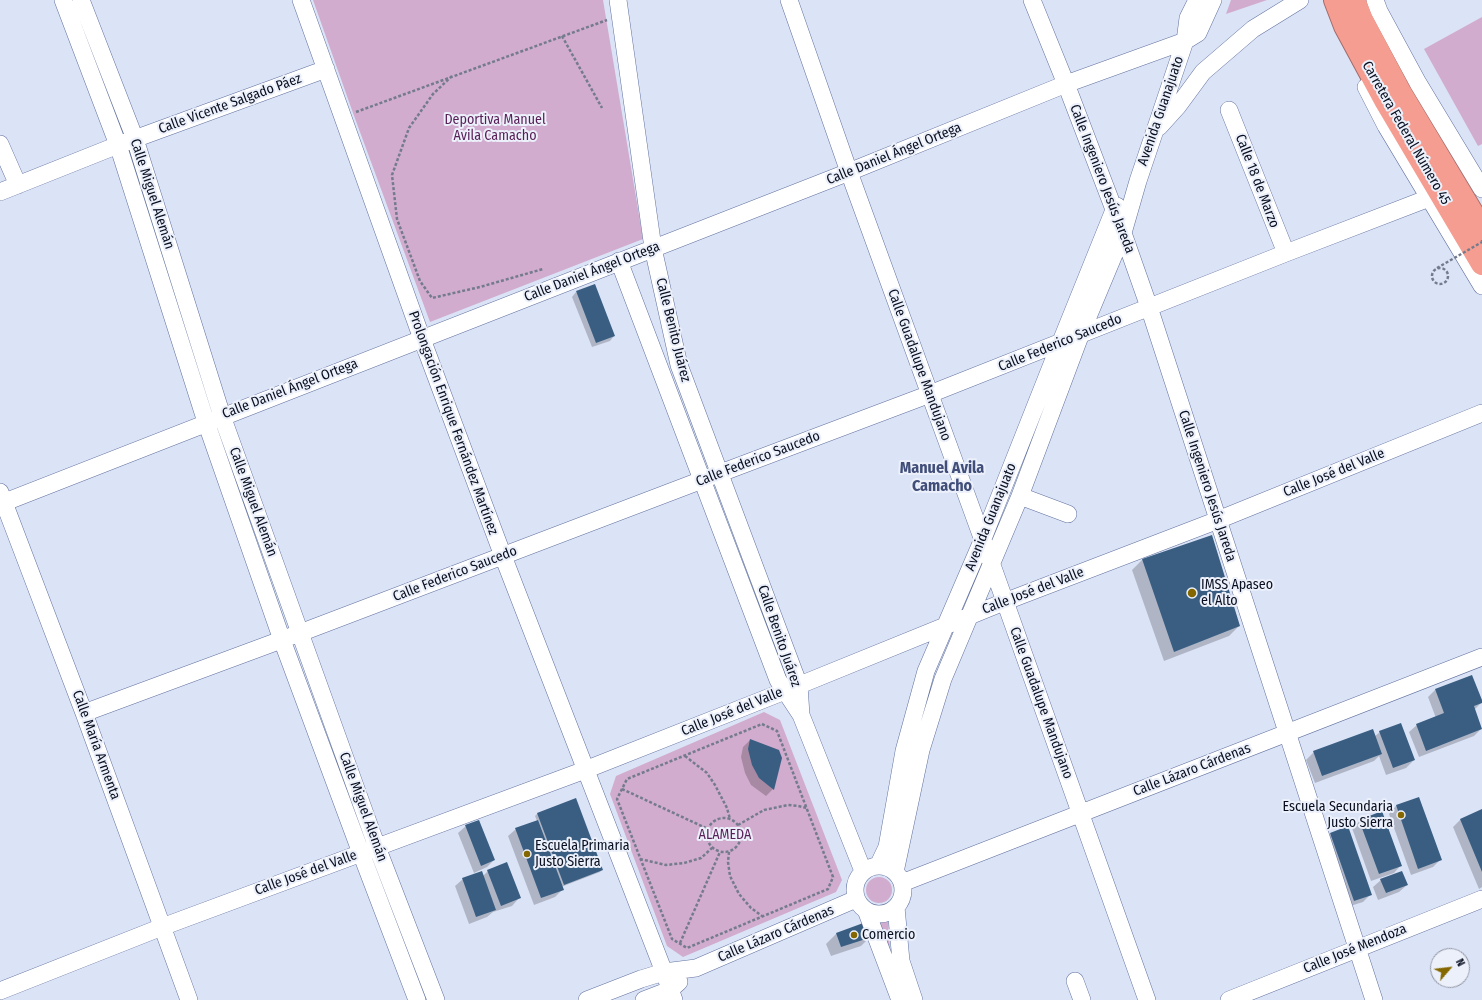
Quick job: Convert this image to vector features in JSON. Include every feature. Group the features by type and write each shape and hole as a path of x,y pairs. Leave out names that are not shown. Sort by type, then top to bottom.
{"highway":[{"name":"Carretera Federal Número 45","path":"1335,0 1345,26 1386,102 1482,264"},
{"name":"Carretera Federal Número 45","path":"1354,0 1362,20 1400,92 1482,230"}],"street":[{"name":"Calle Miguel Alemán","path":"62,0 118,145 206,422 282,640 417,1000"},
{"name":"Calle Miguel Alemán","path":"82,0 134,139 222,416 377,847 436,1000"},
{"name":"Prolongación Enrique Fernández Martínez","path":"301,0 422,339 503,556 672,995"},
{"name":"Calle Guadalupe Mandujano","path":"789,0 849,172 992,565 1147,1000"},
{"name":"Calle Ingeniero Jesús Jareda","path":"1032,0 1123,233 1149,307 1374,1000"},
{"name":"Avenida Guanajuato","path":"899,878 921,750 943,679 1020,496 1080,336 1123,233 1138,181 1185,41 1188,18 1197,0"},
{"name":"Avenida Guanajuato","path":"1185,41 1198,33 1213,0"},
{"path":"1155,132 1178,106 1203,72 1253,29 1300,0"},
{"path":"1324,0 1336,29 1386,126 1482,286"},
{"path":"1375,0 1379,11 1418,83 1482,189"},
{"name":"Calle Benito Juárez","path":"619,8 653,248 679,365 720,473 801,715 870,868"},
{"name":"Calle Daniel Ángel Ortega","path":"1,499 422,339 849,172 1066,84 1185,41"},
{"name":"Calle Vicente Salgado Páez","path":"0,192 118,145 326,69"},
{"name":"Calle 18 de Marzo","path":"1229,110 1286,253"},
{"path":"0,144 18,185"},
{"name":"Avenida Guanajuato","path":"870,868 887,847 904,751 926,671 982,541 1114,210 1138,181"},
{"name":"Calle Federico Saucedo","path":"84,713 300,634 930,394 1429,198"},
{"name":"Calle Benito Juárez","path":"619,261 778,680 792,688"},
{"name":"Calle José del Valle","path":"0,991 162,927 586,770 1004,602 1218,520 1482,413"},
{"path":"1020,496 1068,514"},
{"name":"Calle María Armenta","path":"1,499 84,713 189,1000"},
{"name":"Calle Lázaro Cárdenas","path":"899,878 1080,813 1482,657"},
{"path":"861,905 874,914 890,912 896,907 902,896 899,878 887,867 870,868 858,877 855,884 855,891 861,905 914,1000"},
{"name":"Calle José Mendoza","path":"1229,1000 1482,899"},
{"name":"Calle Lázaro Cárdenas","path":"587,1000 641,979 664,972 696,968 861,905"},
{"path":"896,907 894,964 900,1000"},
{"name":"Calle Lázaro Cárdenas","path":"644,1000 672,995 696,968"},
{"path":"1075,981 1082,1000"}],"path":[{"path":"343,116 562,36 619,8"},
{"path":"562,36 602,108"},
{"path":"452,76 432,94 409,128 392,175 397,219 420,281 432,298 480,287 543,269"},
{"path":"1437,268 1442,268 1448,273 1448,278 1443,284 1438,284 1433,280 1432,275 1437,268 1482,242"},
{"path":"762,724 776,731 833,877 828,889 687,948 672,939 617,799 627,779 685,756 762,724"},
{"path":"685,756 707,773 727,808 730,819"},
{"path":"622,789 708,829"},
{"path":"738,825 764,810 788,806 807,808"},
{"path":"724,818 730,819 738,825 741,836 740,841 734,850 729,852 720,852 712,848 707,838 708,829 713,822 724,818"},
{"path":"640,859 666,865 684,863 701,858 712,848"},
{"path":"680,943 720,852"},
{"path":"729,852 728,862 730,876 739,894 751,908 762,916"}],"green space":[{"name":"Deportiva Manuel Avila Camacho","path":"313,0 603,0 643,239 430,322"},
{"path":"1231,0 1267,0 1226,14"},
{"path":"1482,17 1482,144 1478,146 1424,49"},
{"name":"ALAMEDA","path":"764,712 780,720 842,880 836,892 683,957 667,946 610,794 616,776"},
{"path":"879,877 888,881 892,890 888,899 879,903 870,899 866,890 870,881"},
{"path":"888,918 890,951 878,920"}],"building":[{"path":"595,284 615,336 596,343 576,291"},
{"name":"IMSS Apaseo el Alto","path":"1212,535 1240,626 1174,652 1142,559"},
{"path":"1472,675 1482,700 1482,703 1474,706 1482,729 1426,751 1416,724 1444,713 1435,689"},
{"path":"1401,723 1415,760 1393,768 1379,731"},
{"path":"1373,729 1382,754 1322,776 1313,751"},
{"path":"750,739 779,750 782,758 774,790 759,778 752,765 748,749"},
{"path":"1419,797 1442,860 1418,869 1396,805"},
{"path":"576,798 603,870 564,885 537,813"},
{"path":"1482,809 1482,872 1460,819"},
{"path":"1382,811 1402,866 1379,874 1359,820"},
{"path":"479,820 495,860 481,866 465,825"},
{"path":"538,820 564,890 541,898 515,828"},
{"path":"1348,826 1372,895 1354,901 1330,833"},
{"path":"507,862 521,898 501,906 487,870"},
{"path":"482,871 496,910 476,917 462,878"},
{"path":"1402,871 1408,885 1386,893 1380,879"},
{"name":"Comercio","path":"866,922 872,937 841,947 836,933"}],"place":[{"name":"IMSS Apaseo el Alto","path":"1192,593"},
{"name":"Escuela Secundaria Justo Sierra","path":"1401,815"},
{"name":"Escuela Primaria Justo Sierra","path":"527,854"},
{"name":"Comercio","path":"854,935"}],"district":[{"name":"Manuel Avila Camacho","path":"942,478"}]}
